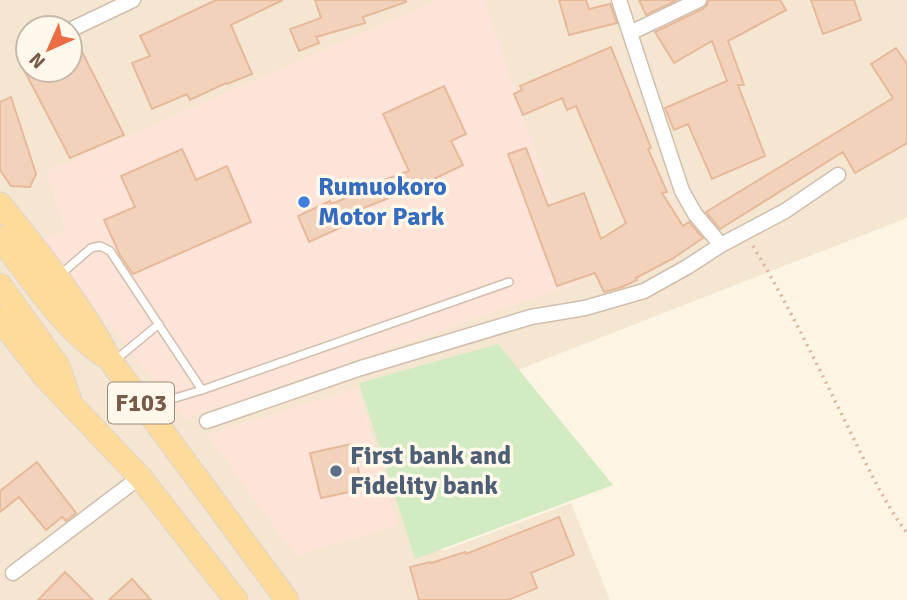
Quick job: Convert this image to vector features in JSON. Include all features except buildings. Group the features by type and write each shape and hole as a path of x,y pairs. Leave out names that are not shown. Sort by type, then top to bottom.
{"main road":[{"name":"F103","path":"0,204 58,277 96,333 111,361 287,600"},
{"path":"0,239 56,313 85,342 111,361"},
{"name":"F103","path":"4,302 45,377 140,477 236,600"}],"street":[{"path":"84,23 133,0"},
{"path":"619,0 682,191 695,214 721,245"},
{"path":"630,33 699,0"},
{"path":"207,421 361,368 531,317 585,308 644,291 785,211 838,175"},
{"path":"13,573 140,477"}],"lane":[{"path":"58,277 91,248 100,246 110,251 202,390"},
{"path":"144,407 202,390 509,282"},
{"path":"111,361 159,324"}],"path":[{"path":"745,232 784,299 862,455 897,520 907,533"}],"shaded area":[{"path":"0,0 907,0 907,218 374,426 443,551 571,503 610,600 0,600"},
{"name":"Rumuokoro Motor Park","path":"437,0 485,0 579,283 184,419 40,238 66,232 46,172"},
{"path":"358,388 397,525 296,556 207,434"}],"green space":[{"path":"498,344 613,485 415,559 359,383"}],"place":[{"name":"Rumuokoro Motor Park","path":"304,202"},
{"name":"First bank and Fidelity bank","path":"336,471"}]}
